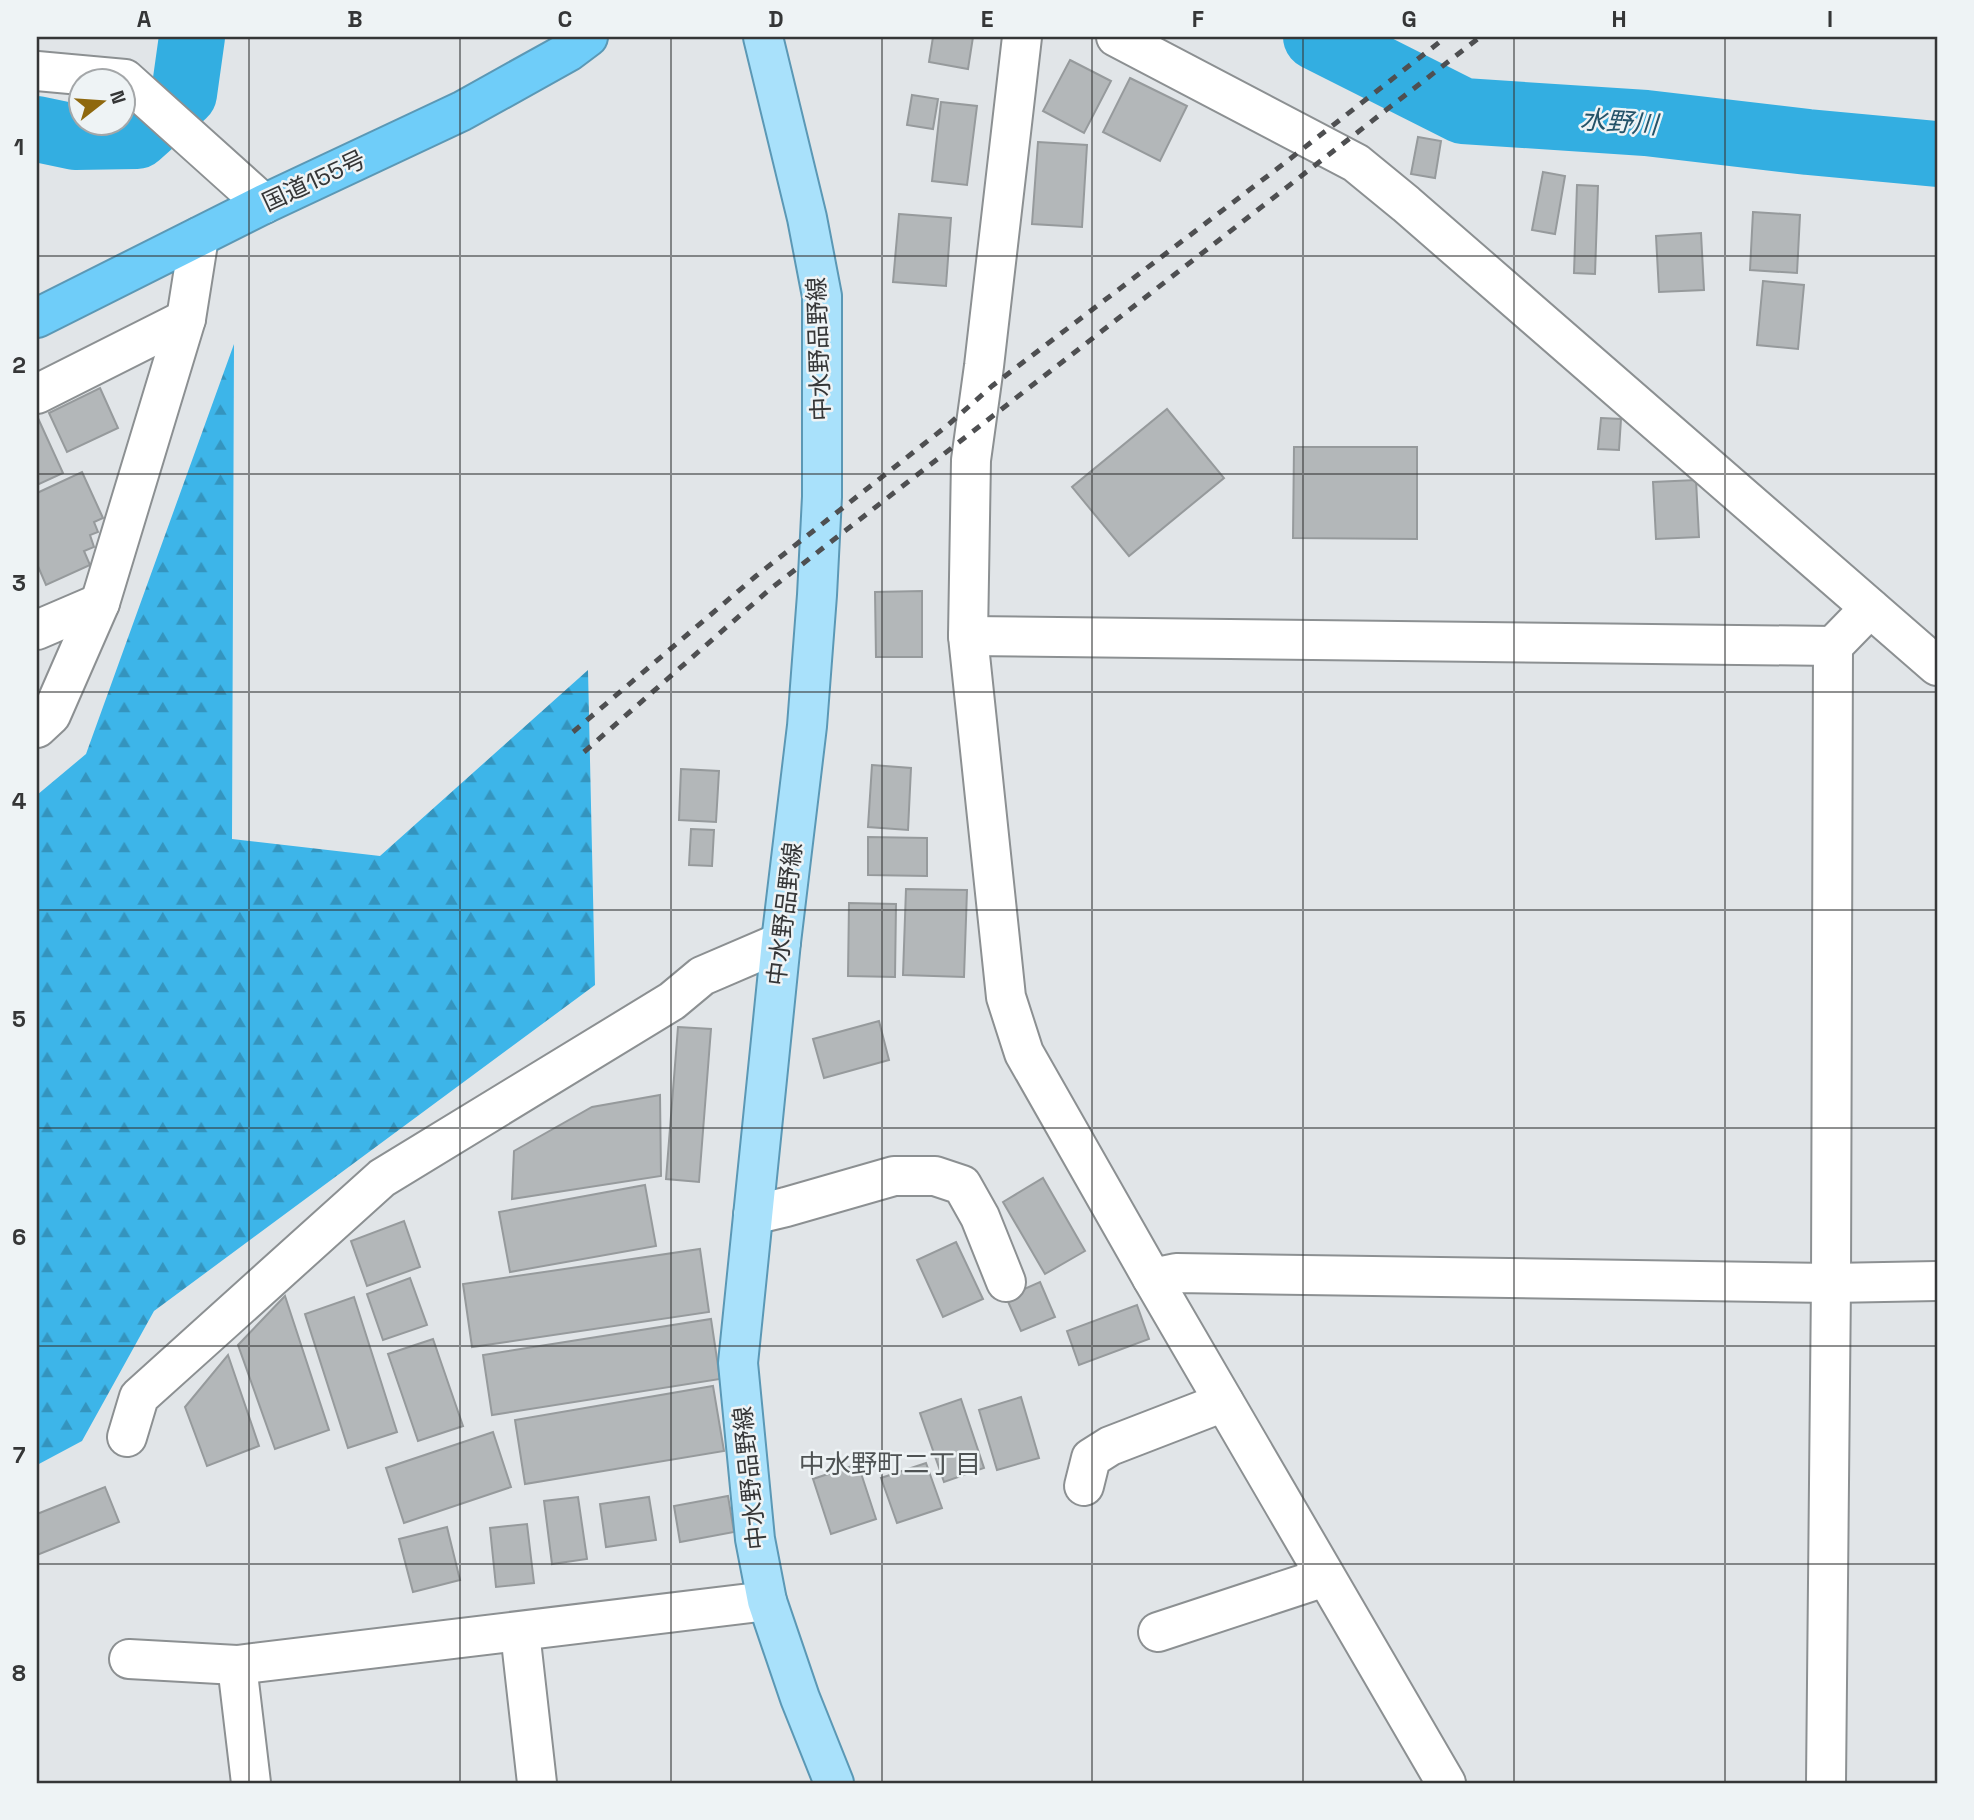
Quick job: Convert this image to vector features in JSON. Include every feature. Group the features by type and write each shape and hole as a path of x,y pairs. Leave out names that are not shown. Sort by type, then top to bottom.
{"highway":[{"name":"国道155号","path":"37,318 264,204 462,111 568,52 588,37"}],"main road":[{"name":"中水野品野線","path":"763,37 807,218 822,296 822,497 807,726 780,942 737,1363 755,1539 766,1601 834,1783"}],"street":[{"path":"1022,37 985,366 971,460 968,636 1006,997 1024,1053 1446,1783"},
{"path":"1116,37 1356,163 1937,666"},
{"path":"37,71 125,79 264,204"},
{"path":"37,727 51,715 100,603 186,319 199,237"},
{"path":"37,394 186,319"},
{"path":"37,630 100,603"},
{"path":"1826,1783 1833,646 1870,608"},
{"path":"968,636 1833,646"},
{"path":"127,1437 139,1397 382,1178 672,1001 702,976 780,942"},
{"path":"753,1215 894,1176 935,1176 962,1185 980,1217 1006,1282"},
{"path":"1152,1278 1176,1273 1831,1283 1937,1281"},
{"path":"1084,1486 1091,1458 1110,1446 1224,1402"},
{"path":"1158,1632 1325,1577"},
{"path":"129,1660 237,1665 766,1601"},
{"path":"520,1632 537,1783"},
{"path":"237,1665 251,1783"}],"green space":[{"path":"234,344 232,839 380,856 588,670 595,985 154,1311 82,1441 37,1465 37,795 86,754"}],"building":[{"path":"933,37 973,37 968,69 929,62"},
{"path":"1070,60 1111,81 1084,133 1043,111"},
{"path":"1130,78 1187,106 1160,161 1103,132"},
{"path":"912,95 938,99 933,129 907,125"},
{"path":"941,102 977,106 967,185 932,181"},
{"path":"1418,137 1441,141 1435,178 1411,174"},
{"path":"1038,142 1087,145 1082,227 1032,224"},
{"path":"1543,172 1565,176 1555,234 1532,230"},
{"path":"1577,185 1598,186 1595,274 1574,273"},
{"path":"1753,212 1800,215 1797,273 1750,270"},
{"path":"899,214 951,218 946,286 893,282"},
{"path":"1701,233 1704,290 1659,292 1656,236"},
{"path":"1763,281 1804,285 1798,349 1757,345"},
{"path":"100,388 118,428 67,452 49,413"},
{"path":"1167,409 1224,478 1129,556 1072,487"},
{"path":"37,416 63,473 37,485"},
{"path":"1601,418 1621,419 1619,450 1598,449"},
{"path":"1294,447 1417,447 1417,539 1293,538"},
{"path":"82,472 103,518 94,522 98,532 90,535 94,547 84,551 90,565 46,585 37,564 37,493"},
{"path":"1696,480 1699,537 1656,539 1653,482"},
{"path":"922,591 922,657 876,657 875,592"},
{"path":"872,765 911,768 908,830 868,827"},
{"path":"681,769 719,771 716,822 679,820"},
{"path":"691,829 714,830 712,866 689,865"},
{"path":"868,837 927,838 927,876 868,875"},
{"path":"906,889 967,890 964,977 903,975"},
{"path":"849,903 896,904 895,977 848,976"},
{"path":"879,1021 889,1060 824,1078 813,1039"},
{"path":"678,1027 711,1029 699,1182 666,1179"},
{"path":"660,1095 661,1176 512,1199 514,1151 592,1107"},
{"path":"1043,1178 1085,1251 1045,1274 1003,1202"},
{"path":"645,1185 656,1246 510,1272 499,1212"},
{"path":"404,1221 420,1267 367,1286 351,1241"},
{"path":"956,1242 983,1299 943,1317 917,1260"},
{"path":"700,1249 709,1312 472,1347 463,1284"},
{"path":"410,1278 427,1325 383,1340 367,1294"},
{"path":"1040,1282 1055,1317 1021,1331 1006,1297"},
{"path":"285,1296 329,1430 275,1449 238,1345"},
{"path":"354,1297 397,1432 348,1448 305,1314"},
{"path":"1137,1305 1149,1339 1079,1365 1067,1331"},
{"path":"711,1319 720,1379 492,1415 483,1355"},
{"path":"433,1339 463,1426 418,1441 388,1354"},
{"path":"228,1355 259,1446 207,1466 185,1407"},
{"path":"713,1386 724,1451 525,1484 515,1420"},
{"path":"1021,1397 1039,1458 997,1470 979,1410"},
{"path":"961,1399 984,1468 944,1482 920,1413"},
{"path":"493,1432 511,1487 404,1523 386,1468"},
{"path":"926,1463 942,1508 897,1523 881,1478"},
{"path":"858,1464 876,1519 831,1534 813,1479"},
{"path":"105,1487 119,1522 37,1555 37,1514"},
{"path":"728,1496 734,1532 680,1542 674,1506"},
{"path":"578,1497 587,1559 552,1564 544,1501"},
{"path":"649,1497 656,1540 606,1547 600,1504"},
{"path":"527,1524 534,1583 496,1587 490,1528"},
{"path":"447,1527 460,1580 413,1592 399,1539"}],"waterway":[{"path":"37,129 75,137 137,136 184,94 192,37"},
{"name":"水野川","path":"1316,37 1463,111 1646,123 1937,154"}],"railway":[{"path":"573,732 756,576 948,425 992,386 1446,37"},
{"path":"584,752 769,590 1480,37"}],"district":[{"name":"中水野町二丁目","path":"890,1464"}]}
